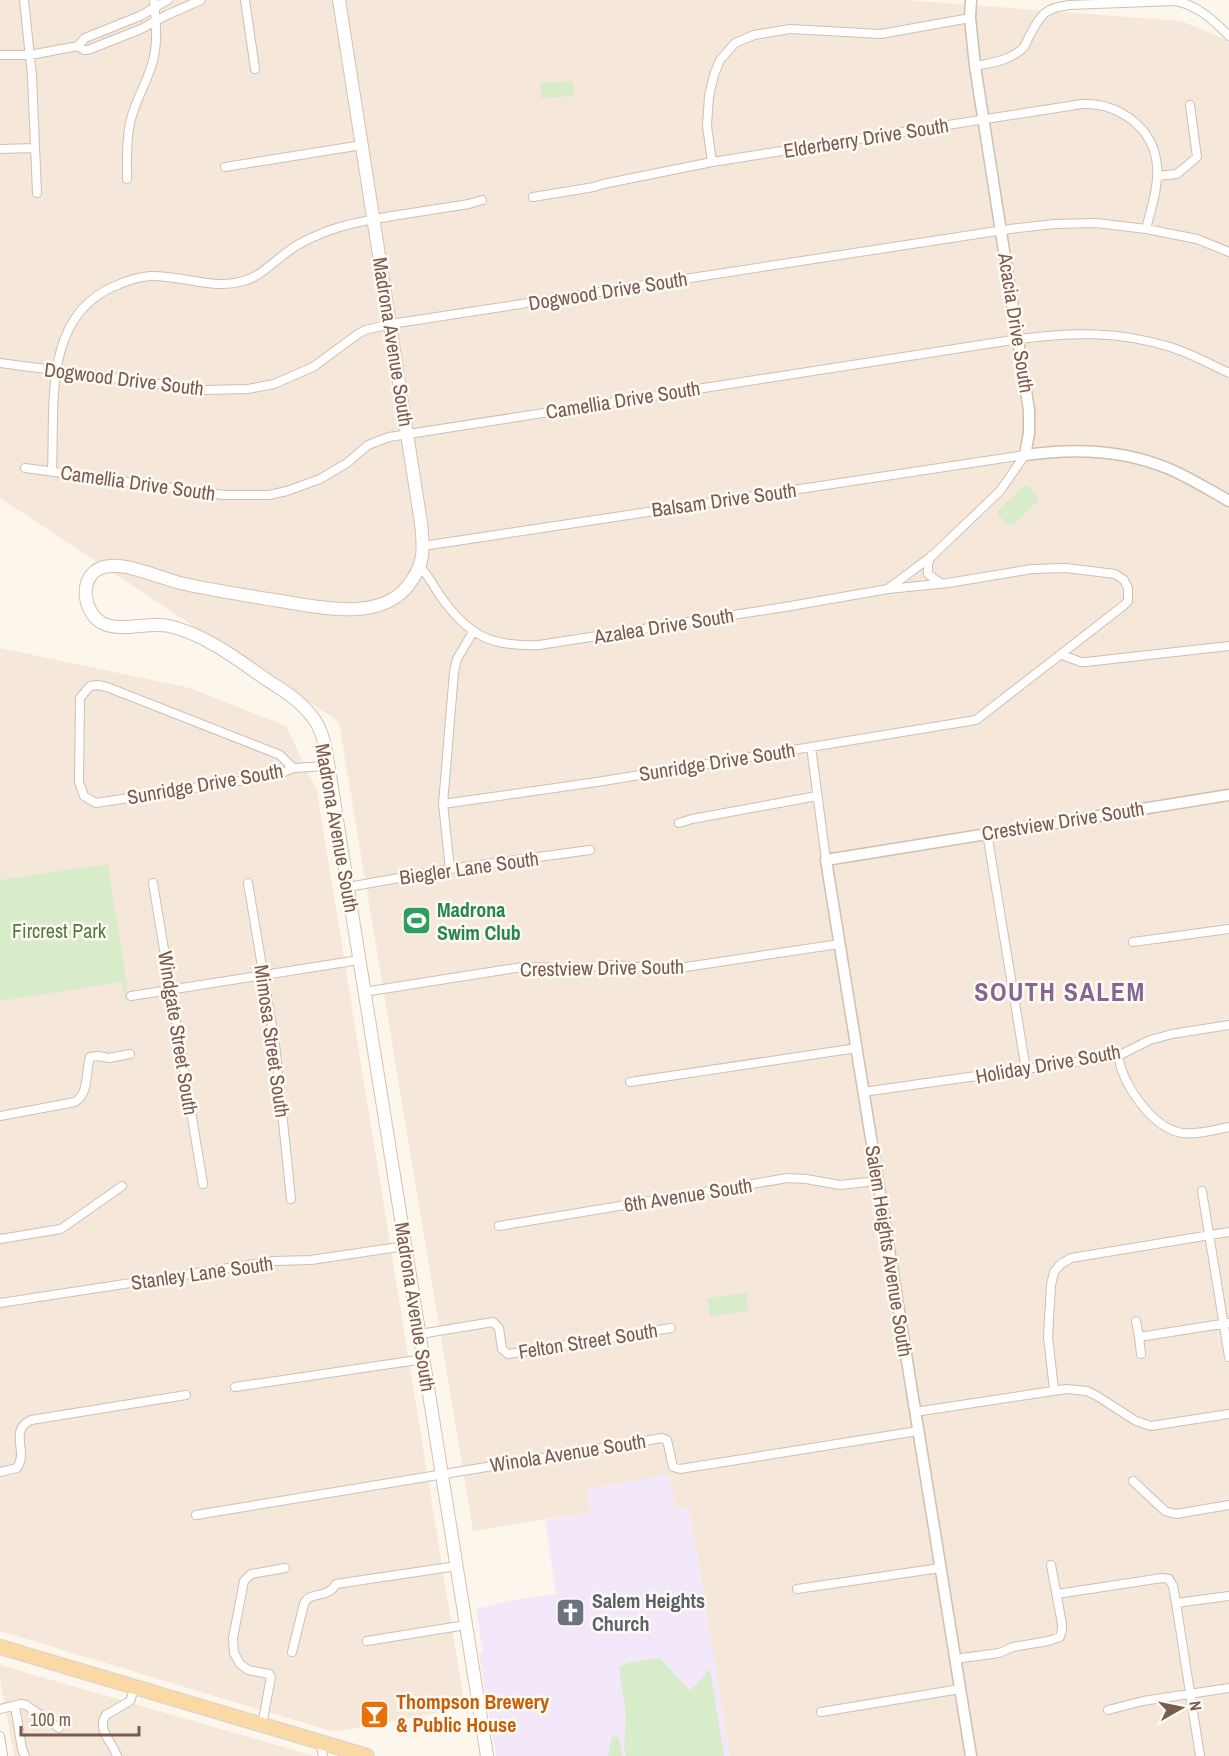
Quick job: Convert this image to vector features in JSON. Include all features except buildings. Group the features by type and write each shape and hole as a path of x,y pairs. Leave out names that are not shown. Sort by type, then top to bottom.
{"main road":[{"name":"Madrona Avenue South","path":"339,0 408,434 423,546 420,567 409,584 394,599 371,608 358,609 313,606 223,591 180,583 118,566 103,567 91,574 86,591 88,606 96,618 102,622 120,626 161,624 186,632 231,654 297,700 322,733 487,1756"},
{"path":"0,1647 262,1725 321,1749 367,1756"}],"street":[{"path":"24,0 30,55 36,193"},
{"path":"0,55 30,55 78,46 85,38 128,22 154,4 168,0"},
{"path":"78,46 88,50 123,37 201,0"},
{"path":"245,0 255,69"},
{"name":"Acacia Drive South","path":"888,589 932,556 1000,491 1025,455 1029,433 1029,410 1019,339 975,66 970,0"},
{"path":"975,66 1006,59 1023,48 1045,11 1069,5 1181,2 1203,12 1229,36"},
{"path":"127,179 128,134 134,109 151,68 155,51 154,4"},
{"path":"712,162 707,126 708,96 720,60 735,43 754,35 790,29 881,34 970,18"},
{"name":"Elderberry Drive South","path":"533,196 594,187 712,162 1082,104 1099,104 1125,114 1145,132 1155,154 1156,186 1146,229"},
{"path":"1157,176 1177,174 1197,157 1190,105"},
{"path":"225,167 362,145"},
{"path":"0,149 35,148"},
{"path":"52,471 56,370 59,353 72,322 82,308 105,290 150,276 219,284 240,282 261,273 292,249 317,235 351,224 482,200"},
{"name":"Dogwood Drive South","path":"0,363 204,390 248,389 274,384 300,373 313,367 365,330 391,324 1002,230 1054,224 1096,223 1146,229 1197,239 1229,252"},
{"name":"Camellia Drive South","path":"25,468 224,495 269,495 320,479 347,463 368,446 378,441 408,434 1019,339 1068,334 1099,333 1137,338 1172,347 1229,373"},
{"path":"1025,455 1055,450 1077,450 1134,458 1167,468 1229,501"},
{"name":"Balsam Drive South","path":"423,546 1025,455"},
{"path":"932,556 928,564 928,574 940,583"},
{"name":"Azalea Drive South","path":"420,567 448,606 473,632 509,645 539,645 888,589 1032,569 1066,568 1115,574 1124,580 1129,594"},
{"name":"Sunridge Drive South","path":"443,804 597,782 976,720 1123,606 1129,594"},
{"path":"450,869 443,804 454,672 457,659 473,632"},
{"path":"1062,655 1086,662 1229,646"},
{"name":"Sunridge Drive South","path":"293,768 280,755 107,687 90,686 80,698 79,782 84,796 96,803 278,775 293,768 328,766"},
{"name":"Salem Heights Avenue South","path":"811,747 839,944 971,1756"},
{"name":"Crestview Drive South","path":"826,860 1229,795"},
{"path":"679,823 817,796"},
{"path":"987,833 1026,1070"},
{"name":"Biegler Lane South","path":"348,887 450,869 590,850"},
{"name":"Windgate Street South","path":"153,883 203,1184"},
{"name":"Mimosa Street South","path":"248,883 275,1044 291,1199"},
{"path":"1133,942 1229,929"},
{"name":"Crestview Drive South","path":"364,992 522,967 573,968 614,965 660,969 679,968 839,944"},
{"path":"131,996 359,960"},
{"name":"Holiday Drive South","path":"863,1092 1118,1056 1150,1040 1229,1025"},
{"path":"630,1082 856,1048"},
{"path":"0,1116 75,1102 85,1090 90,1056 109,1058 130,1054"},
{"path":"1118,1056 1124,1076 1142,1107 1166,1127 1190,1134 1229,1127"},
{"name":"6th Avenue South","path":"499,1226 788,1178 840,1185 877,1181"},
{"path":"0,1239 62,1229 122,1186"},
{"path":"1202,1191 1227,1323 1229,1357"},
{"path":"1054,1390 1048,1337 1049,1302 1054,1272 1061,1263 1071,1258 1229,1232"},
{"name":"Stanley Lane South","path":"0,1303 274,1261 311,1260 405,1246"},
{"path":"1136,1321 1141,1354"},
{"name":"Felton Street South","path":"420,1334 493,1322 499,1328 502,1349 508,1354 671,1328"},
{"path":"1138,1337 1227,1323"},
{"path":"236,1387 424,1359"},
{"path":"915,1412 1066,1389 1087,1391 1097,1395 1136,1421 1151,1426 1229,1414"},
{"path":"0,1472 17,1468 21,1462 20,1430 24,1423 31,1420 186,1395"},
{"name":"Winola Avenue South","path":"196,1515 662,1438 669,1443 673,1467 680,1469 918,1431"},
{"path":"1132,1481 1170,1514 1229,1505"},
{"path":"955,1659 999,1653 1013,1647 1060,1637 1062,1630 1051,1565"},
{"path":"292,1652 304,1604 310,1596 327,1593 333,1590 336,1584 457,1566"},
{"path":"262,1725 271,1677 269,1674 248,1670 240,1664 234,1653 233,1638 244,1581 251,1574 285,1568"},
{"path":"797,1590 940,1568"},
{"path":"1057,1594 1162,1578 1169,1580 1173,1586 1176,1603 1200,1756"},
{"path":"1176,1603 1229,1596"},
{"path":"367,1641 466,1625"},
{"path":"117,1756 103,1728 103,1719 130,1701 135,1687"},
{"path":"1108,1710 1143,1701 1229,1688"},
{"path":"821,1712 960,1689"},
{"path":"0,1709 26,1705 59,1728"},
{"path":"15,1706 25,1756"},
{"path":"0,1736 3,1756"}],"shaded area":[{"path":"0,0 905,0 1181,21 1229,41 1229,1756 730,1756 689,1507 675,1509 667,1475 587,1489 591,1512 473,1531 339,722 0,498"},
{"path":"0,648 190,688 286,726 317,791 465,1708 334,1732 0,1631"},
{"path":"667,1475 675,1509 689,1507 730,1756 496,1756 479,1653 483,1652 476,1609 512,1600 556,1594 545,1520 590,1512 587,1489"},
{"path":"0,1665 314,1756 14,1756 0,1679"}],"green space":[{"path":"573,81 574,96 541,98 540,83"},
{"path":"1024,486 1028,486 1038,496 1038,501 1012,526 1007,525 998,511"},
{"name":"Fircrest Park","path":"108,864 129,1000 125,1001 122,982 0,1001 0,880"},
{"path":"746,1293 749,1311 710,1316 707,1298"},
{"path":"660,1658 689,1690 710,1669 724,1756 626,1756 624,1747 626,1714 619,1668 627,1663"},
{"path":"612,1736 619,1738 622,1756 608,1756"}],"water":[{"name":"Madrona Swim Club","path":"412,907 424,909 420,930 413,930 409,910"}],"place":[{"name":"Madrona Swim Club","path":"416,921"},
{"name":"Salem Heights Church","path":"571,1613"},
{"name":"Thompson Brewery & Public House","path":"375,1714"}],"district":[{"name":"SOUTH SALEM","path":"1060,992"}]}
